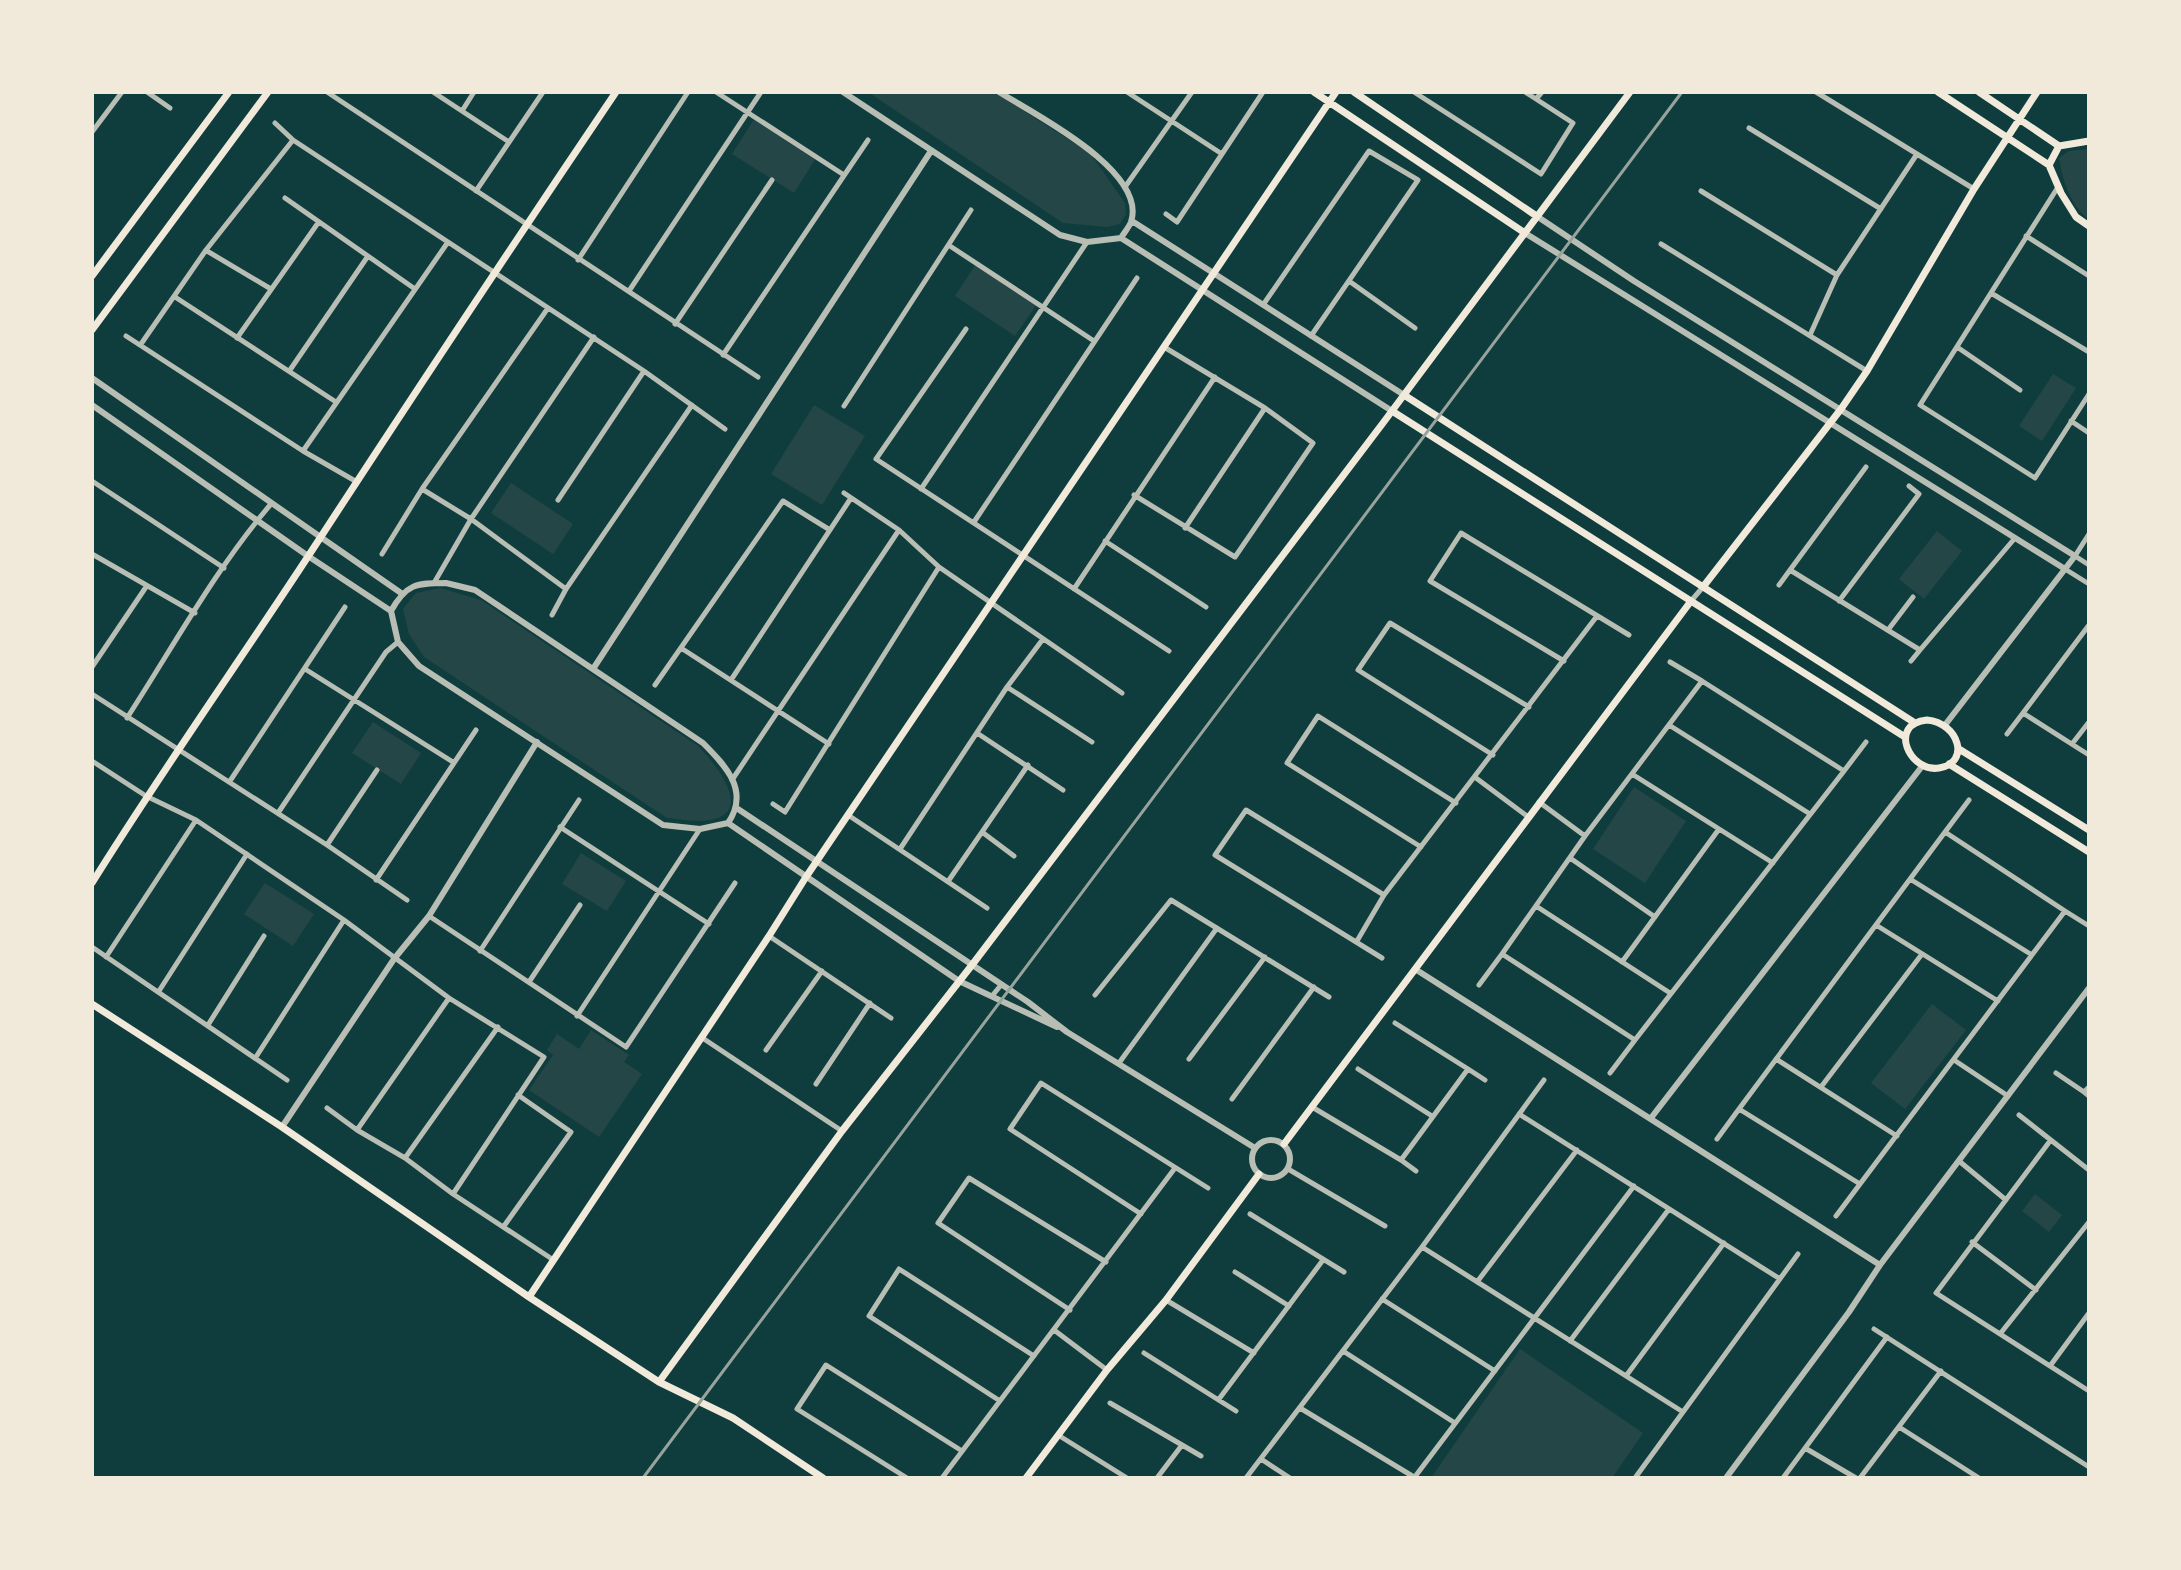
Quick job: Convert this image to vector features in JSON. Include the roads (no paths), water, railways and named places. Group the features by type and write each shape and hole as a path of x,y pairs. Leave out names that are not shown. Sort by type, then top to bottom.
{"main road":[{"path":"92,276 229,92"},
{"path":"92,330 268,92"},
{"path":"92,883 146,796 308,556 493,272 616,92"},
{"path":"1314,92 1525,233"},
{"path":"529,1297 806,877 992,602 1026,559 1336,92"},
{"path":"1354,92 1535,215"},
{"path":"659,1382 842,1131 972,965 1630,92"},
{"path":"1938,92 2049,165 2076,217 2089,226"},
{"path":"1979,92 2059,146 2089,141"},
{"path":"1703,587 1831,423 1867,371 1974,189 2037,92"},
{"path":"2049,165 2059,146"},
{"path":"1404,395 1915,723"},
{"path":"1392,411 1905,737 1912,756 1923,765 1941,768 1949,764 1959,749"},
{"path":"1491,474 1502,458"},
{"path":"1284,1144 1691,601"},
{"path":"1905,737 1915,723 1927,720 1945,725 1952,730 1959,749 2089,830"},
{"path":"1949,764 2089,852"},
{"path":"92,1004 282,1127 529,1297 659,1382 733,1418 823,1478"},
{"path":"1026,1478 1107,1370 1166,1300 1259,1174"}],"street":[{"path":"92,132 122,92"},
{"path":"147,92 170,108"},
{"path":"327,92 758,377"},
{"path":"433,92 509,142"},
{"path":"462,111 474,92"},
{"path":"476,191 543,92"},
{"path":"578,260 688,92"},
{"path":"716,92 844,175"},
{"path":"629,291 761,92"},
{"path":"843,92 1060,235 1087,242 1121,238 1392,411"},
{"path":"999,92 1093,151 1116,172 1131,202 1132,221 1121,238"},
{"path":"1127,92 1222,154"},
{"path":"1125,187 1192,92"},
{"path":"1166,214 1177,222 1263,92"},
{"path":"1414,92 1541,174 1573,123 1525,92"},
{"path":"1536,99 1542,92"},
{"path":"1816,92 1974,189"},
{"path":"275,123 293,140 594,337 725,429"},
{"path":"1749,128 1881,209"},
{"path":"141,344 206,250 293,140"},
{"path":"723,355 868,140"},
{"path":"593,669 931,151"},
{"path":"1263,305 1369,151 1418,180 1311,336"},
{"path":"1810,335 1837,275 1917,154"},
{"path":"675,324 772,180"},
{"path":"2058,187 1920,405 2035,478 2089,394"},
{"path":"1701,191 1837,275"},
{"path":"285,198 415,289"},
{"path":"844,406 971,210"},
{"path":"1535,215 1634,281 2089,565"},
{"path":"1132,221 1404,395"},
{"path":"237,338 318,223"},
{"path":"1525,233 2089,584"},
{"path":"2026,236 2089,276"},
{"path":"303,451 448,242"},
{"path":"921,489 1087,242"},
{"path":"1661,244 1867,371"},
{"path":"950,246 1094,341"},
{"path":"206,250 271,289"},
{"path":"290,370 368,256"},
{"path":"974,522 1137,278"},
{"path":"1349,281 1415,328"},
{"path":"1991,293 2089,352"},
{"path":"175,297 336,402"},
{"path":"382,554 422,489 548,308"},
{"path":"966,329 876,459 1169,651"},
{"path":"126,336 303,451 357,482"},
{"path":"434,583 471,519 594,337"},
{"path":"1134,495 1235,557 1313,443 1265,408 1164,347"},
{"path":"1957,347 2020,390"},
{"path":"558,500 644,371"},
{"path":"1074,589 1215,377"},
{"path":"92,378 401,593"},
{"path":"92,405 391,611"},
{"path":"552,615 566,589 692,405"},
{"path":"1185,528 1265,408"},
{"path":"2071,421 2089,433"},
{"path":"1779,585 1866,467"},
{"path":"92,481 224,568"},
{"path":"1839,601 1919,494 1909,486"},
{"path":"422,489 471,519 566,589"},
{"path":"844,493 899,530 939,567 1122,693"},
{"path":"731,680 851,498"},
{"path":"655,685 783,501 830,530"},
{"path":"127,718 224,568 271,504"},
{"path":"732,780 899,530"},
{"path":"1564,661 1430,581 1461,533 1629,635"},
{"path":"1945,725 2089,534"},
{"path":"1911,661 2015,537"},
{"path":"1105,541 1206,607"},
{"path":"93,556 195,613"},
{"path":"773,804 785,812 939,567"},
{"path":"1790,570 1920,650"},
{"path":"738,809 728,823 700,829 663,825 419,666 398,642 391,611 401,593 417,585 434,583 475,590 703,743 723,762 732,780 738,809 1028,1002 1067,1032 1255,1148"},
{"path":"92,667 146,587"},
{"path":"1691,601 1703,587"},
{"path":"1888,630 1913,597"},
{"path":"230,781 345,607"},
{"path":"1357,941 1384,895 1597,616"},
{"path":"1493,755 1358,670 1390,623 1529,707"},
{"path":"2007,734 2089,625"},
{"path":"900,849 1007,687 1043,639"},
{"path":"278,813 386,652 398,642"},
{"path":"681,648 829,744"},
{"path":"1670,662 1844,771"},
{"path":"305,669 453,762"},
{"path":"1479,985 1585,836 1702,681"},
{"path":"1007,687 1092,742"},
{"path":"92,694 230,781 407,900"},
{"path":"2023,713 2089,755"},
{"path":"1421,847 1287,763 1318,716 1456,803"},
{"path":"2072,744 2089,722"},
{"path":"1669,725 1811,814"},
{"path":"376,880 476,730"},
{"path":"977,733 1063,790"},
{"path":"282,1127 394,959 429,916 537,742"},
{"path":"1610,1073 1866,742"},
{"path":"92,761 146,796 196,820 344,920 449,998 544,1057 453,1194"},
{"path":"949,880 1028,765"},
{"path":"1651,1118 1923,765"},
{"path":"327,845 377,770"},
{"path":"1632,774 1773,863"},
{"path":"1476,778 1527,816"},
{"path":"480,951 579,800"},
{"path":"1717,1139 1969,800"},
{"path":"1539,802 1585,836"},
{"path":"1382,958 1215,855 1246,810 1384,895"},
{"path":"848,815 987,908"},
{"path":"106,957 196,820"},
{"path":"728,823 959,981 1067,1032"},
{"path":"560,827 709,924"},
{"path":"577,1016 700,829"},
{"path":"1622,962 1719,829"},
{"path":"982,832 1014,856"},
{"path":"1945,832 2089,926"},
{"path":"158,992 247,854"},
{"path":"1570,858 1655,917"},
{"path":"1910,879 2032,955"},
{"path":"429,916 626,1047 735,883"},
{"path":"1095,995 1171,900 1329,997"},
{"path":"529,982 580,905"},
{"path":"1536,906 1670,993"},
{"path":"1836,1216 2065,911"},
{"path":"256,1057 344,920"},
{"path":"1876,925 1998,1001"},
{"path":"1119,1063 1217,928"},
{"path":"208,1025 264,936"},
{"path":"769,936 891,1018"},
{"path":"92,947 287,1080"},
{"path":"1502,954 1635,1040"},
{"path":"1821,1087 1922,954"},
{"path":"1189,1059 1265,957"},
{"path":"1415,969 1880,1265"},
{"path":"766,1050 822,971"},
{"path":"992,996 1001,985"},
{"path":"1232,1099 1314,987"},
{"path":"1726,1478 1849,1312 1880,1265 2089,988"},
{"path":"357,1130 449,998"},
{"path":"1022,1012 1028,1002"},
{"path":"816,1084 870,1003"},
{"path":"1395,1023 1485,1080"},
{"path":"405,1158 498,1027"},
{"path":"701,1037 842,1131"},
{"path":"1776,1059 1897,1136"},
{"path":"1954,1060 2008,1096"},
{"path":"1358,1069 1432,1116"},
{"path":"1401,1160 1468,1069"},
{"path":"2056,1073 2087,1092"},
{"path":"1246,1478 1422,1247 1544,1080"},
{"path":"1141,1214 1010,1129 1041,1083 1208,1188"},
{"path":"504,1226 571,1132 518,1095"},
{"path":"1311,1107 1416,1171"},
{"path":"327,1108 552,1259"},
{"path":"1739,1109 1860,1184"},
{"path":"1519,1114 1780,1279"},
{"path":"2019,1115 2089,1170"},
{"path":"1268,1139 1284,1144 1290,1153 1288,1169 1284,1174 1272,1178 1259,1174 1251,1159 1255,1148 1268,1139"},
{"path":"2050,1141 1936,1293 2089,1391"},
{"path":"1477,1282 1577,1150"},
{"path":"1959,1161 2006,1200"},
{"path":"942,1478 1175,1168"},
{"path":"1288,1169 1385,1226"},
{"path":"1070,1310 938,1223 969,1178 1106,1262"},
{"path":"1300,1408 1414,1478 1634,1186"},
{"path":"1570,1341 1669,1209"},
{"path":"1250,1214 1344,1272"},
{"path":"2000,1334 2089,1222"},
{"path":"1972,1242 2036,1290"},
{"path":"1626,1376 1724,1243"},
{"path":"1422,1247 1683,1412"},
{"path":"1635,1478 1798,1254"},
{"path":"1219,1399 1323,1260"},
{"path":"1000,1401 869,1316 899,1269 1034,1356"},
{"path":"1235,1272 1289,1306"},
{"path":"1382,1299 1495,1371"},
{"path":"1166,1300 1254,1353"},
{"path":"2050,1366 2089,1313"},
{"path":"1874,1329 2089,1467"},
{"path":"1054,1330 1107,1370"},
{"path":"1783,1478 1887,1337"},
{"path":"1343,1351 1455,1423"},
{"path":"1144,1353 1236,1411"},
{"path":"907,1478 797,1409 826,1365 962,1451"},
{"path":"1805,1448 1858,1478 1941,1371"},
{"path":"1110,1403 1201,1456"},
{"path":"1899,1427 1979,1478"},
{"path":"1058,1435 1127,1478"},
{"path":"1157,1478 1182,1445"},
{"path":"1261,1459 1290,1478"}],"railway":[{"path":"643,1478 1682,92"}]}
